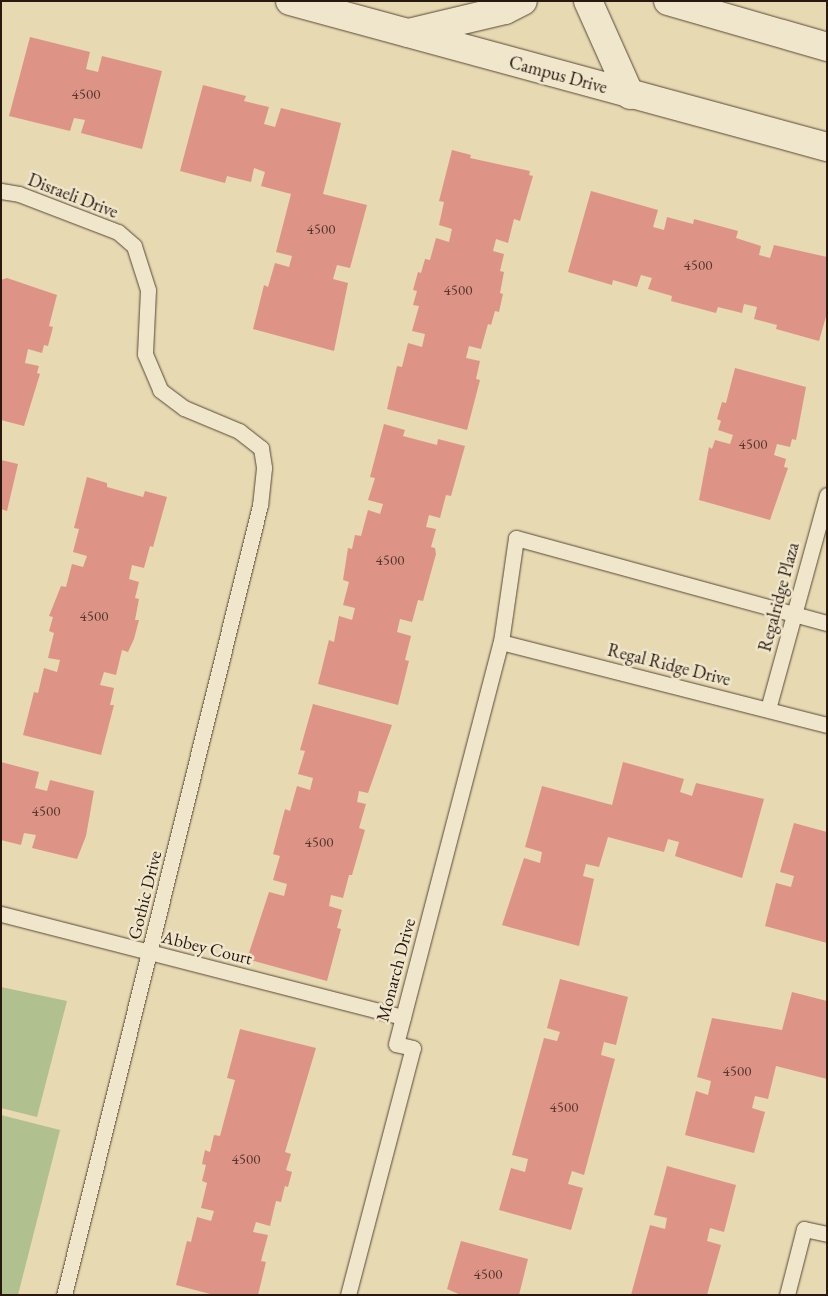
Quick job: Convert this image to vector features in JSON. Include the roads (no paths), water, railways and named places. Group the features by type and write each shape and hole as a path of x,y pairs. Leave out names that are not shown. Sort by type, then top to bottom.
{"main road":[{"name":"Campus Drive","path":"290,1 630,95 827,147"},
{"path":"406,34 505,10 523,1"},
{"path":"588,1 630,95"},
{"path":"668,1 827,47"}],"lane":[{"name":"Disraeli Drive","path":"1,191 18,194 118,232 134,246 148,290 145,354 160,390 184,408 239,431 261,448 264,468 260,505"},
{"name":"Regalridge Plaza","path":"768,709 827,495"},
{"name":"Gothic Drive","path":"64,1295 260,505"},
{"name":"Monarch Drive","path":"348,1295 413,1048 396,1044 501,642 516,538 794,614"},
{"path":"794,614 827,623"},
{"name":"Regal Ridge Drive","path":"501,642 827,725"},
{"name":"Abbey Court","path":"1,914 403,1017"},
{"path":"787,1295 804,1229 827,1234"}]}
